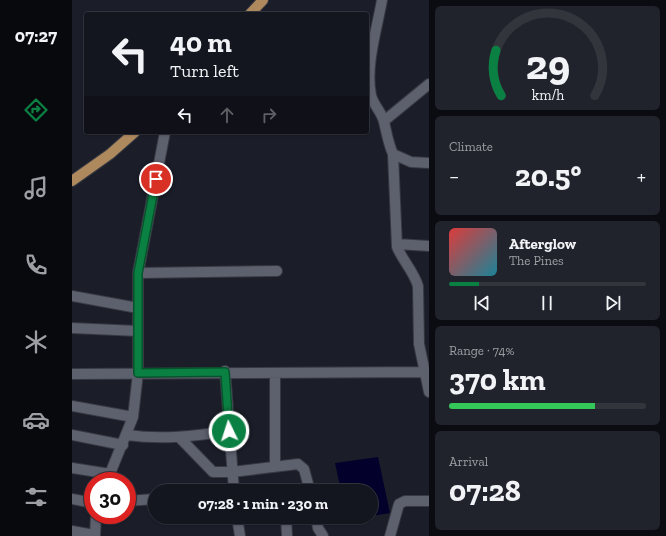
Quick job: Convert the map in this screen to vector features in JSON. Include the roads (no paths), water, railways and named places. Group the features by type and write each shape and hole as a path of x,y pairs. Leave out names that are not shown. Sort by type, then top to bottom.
{"main road":[{"path":"252,12 263,0"},
{"path":"72,181 110,154 133,134"}],"street":[{"path":"382,0 371,61 369,84 372,101 384,121 388,143 393,154 397,244 403,261 416,277 418,286 424,344 425,372 429,392"},
{"path":"384,121 429,84"},
{"path":"111,472 133,417 138,373 138,273 165,134"},
{"path":"393,154 411,162 429,163"},
{"path":"397,244 429,246"},
{"path":"138,273 277,271"},
{"path":"72,296 138,308"},
{"path":"72,328 138,331"},
{"path":"225,372 233,484"},
{"path":"72,374 425,372"},
{"path":"275,373 275,466"},
{"path":"72,406 133,417"},
{"path":"72,435 125,440 180,438 229,431"},
{"path":"180,438 210,470 217,473 294,463 301,466 307,484"},
{"path":"72,468 88,472"},
{"path":"72,499 84,501"},
{"path":"136,500 148,500"},
{"path":"390,536 399,504 405,501 429,501"},
{"path":"72,531 94,536 95,524"},
{"path":"238,524 240,536"},
{"path":"286,524 287,536"},
{"path":"317,524 323,536"}]}
